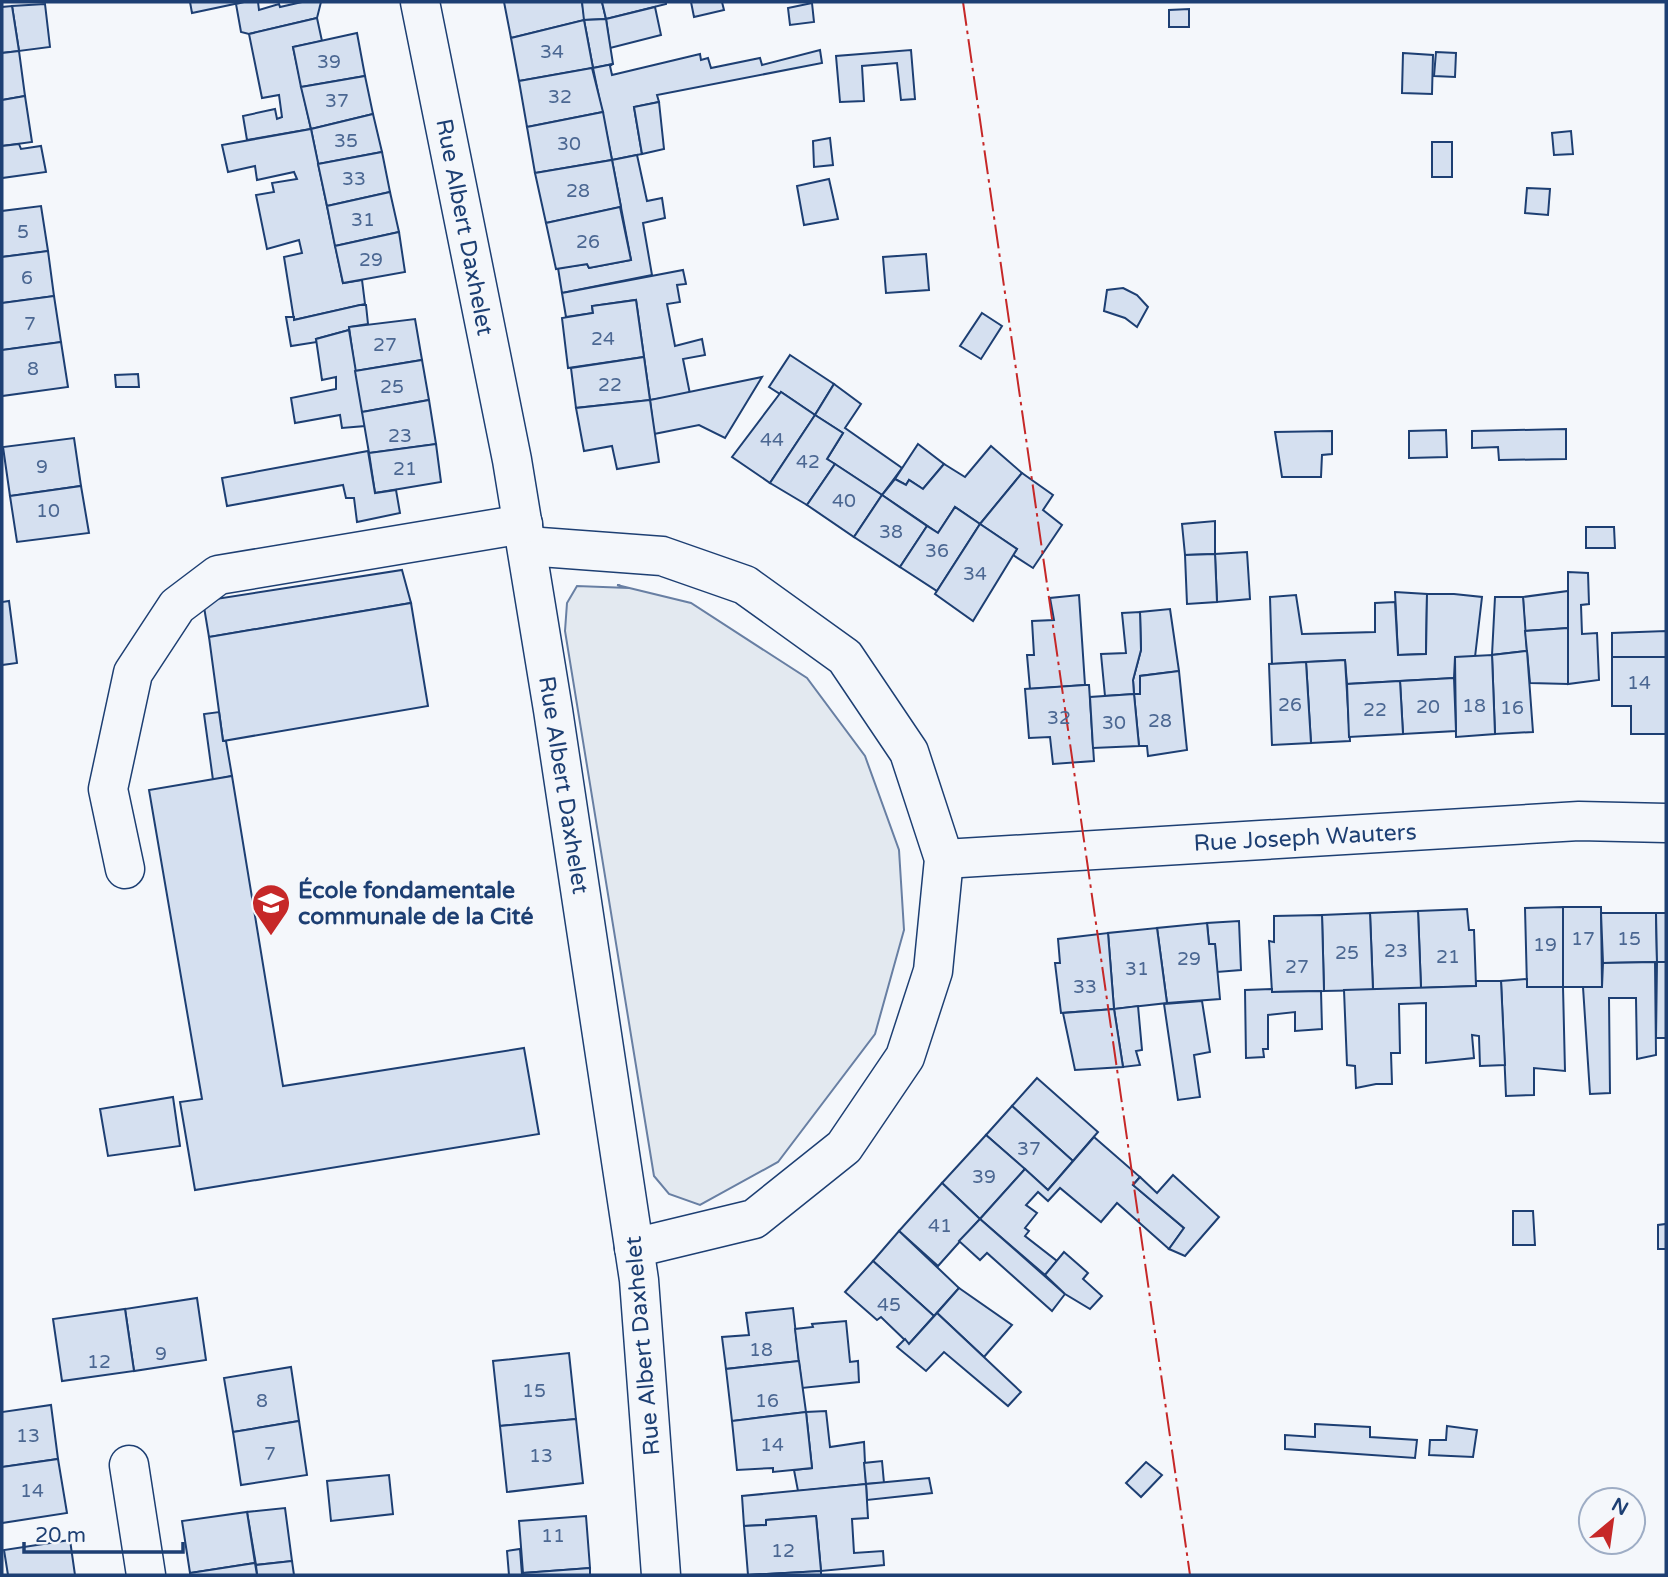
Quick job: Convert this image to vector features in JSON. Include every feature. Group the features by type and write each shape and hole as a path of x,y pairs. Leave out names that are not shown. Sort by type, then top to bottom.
{"street":[{"name":"Rue Albert Daxhelet","path":"420,2 510,446 525,535 634,1248 644,1342 661,1575"},
{"path":"125,869 108,789 134,673 177,606 218,575 525,535 662,556 745,585 845,657 909,752 944,859 933,971 905,1057 844,1147 754,1219 634,1248"},
{"name":"Rue Joseph Wauters","path":"944,859 1579,821 1666,822"},
{"path":"129,1465 146,1575"}],"shaded area":[{"path":"617,585 691,603 807,678 865,756 899,850 904,930 875,1034 778,1162 700,1205 669,1194 654,1176 565,631 567,603 577,586 629,588"}],"building":[{"path":"190,2 244,2 192,13"},
{"path":"258,2 259,10 279,4 280,7 302,2 321,2 317,18 249,34 241,32 236,4"},
{"path":"504,2 582,2 585,20 511,38"},
{"path":"582,2 602,2 606,19 584,20"},
{"path":"602,2 666,2 666,4 606,19"},
{"path":"691,2 722,2 724,10 694,17"},
{"path":"812,3 814,22 790,25 788,8"},
{"path":"45,4 50,47 19,51 12,6"},
{"path":"12,6 19,51 2,53 2,7"},
{"path":"655,7 661,35 610,48 606,19"},
{"path":"1189,9 1189,27 1169,27 1169,10"},
{"path":"317,18 322,41 293,47 311,129 247,140 243,116 275,109 277,119 282,117 279,95 262,98 249,34"},
{"path":"606,19 613,64 593,68 584,20"},
{"path":"584,20 593,68 519,81 511,38"},
{"path":"357,33 365,76 301,87 293,47"},
{"path":"820,50 822,63 657,95 659,102 634,107 642,154 612,160 593,68 613,64 610,66 612,75 700,54 701,60 708,58 711,68 760,58 762,65"},
{"path":"911,50 915,99 901,100 897,63 862,66 864,101 840,102 836,56"},
{"path":"19,51 25,96 2,100 2,53"},
{"path":"1436,52 1456,53 1455,77 1434,76"},
{"path":"1403,53 1433,55 1432,94 1402,93"},
{"path":"592,68 603,112 527,127 519,81"},
{"path":"365,76 373,114 311,129 301,87"},
{"path":"25,96 32,142 2,146 2,100"},
{"path":"659,102 664,149 642,154 634,107"},
{"path":"603,112 612,160 535,173 527,127"},
{"path":"373,114 382,152 318,164 311,129"},
{"path":"311,129 343,283 362,280 365,304 294,320 284,257 302,253 299,240 267,249 256,195 274,192 272,183 297,179 294,172 257,180 255,166 228,172 222,145"},
{"path":"1571,131 1573,154 1554,155 1552,133"},
{"path":"830,138 833,165 814,167 813,141"},
{"path":"1432,142 1452,142 1452,177 1432,177"},
{"path":"19,144 21,149 41,146 46,172 2,178 2,146"},
{"path":"382,152 390,192 327,206 318,164"},
{"path":"637,155 647,201 662,198 665,218 643,223 652,275 562,293 558,268 587,264 589,268 631,260 612,160"},
{"path":"612,160 621,207 546,223 535,173"},
{"path":"829,179 838,219 804,225 797,186"},
{"path":"1527,188 1550,189 1548,215 1525,213"},
{"path":"390,192 399,232 335,246 327,206"},
{"path":"41,206 48,251 2,257 2,211"},
{"path":"620,207 631,260 589,268 587,264 556,269 546,223"},
{"path":"399,232 405,272 343,283 335,246"},
{"path":"48,251 54,296 2,303 2,257"},
{"path":"926,254 929,290 886,293 883,257"},
{"path":"683,270 686,284 677,285 680,302 667,304 675,346 702,339 705,355 683,359 690,394 650,400 636,300 592,306 593,313 566,317 562,293"},
{"path":"1123,288 1137,295 1148,307 1137,327 1125,318 1104,311 1107,290"},
{"path":"54,296 61,342 2,350 2,303"},
{"path":"636,300 644,357 568,368 562,318 593,313 592,306"},
{"path":"366,305 368,324 349,327 349,330 316,339 317,342 291,346 286,317 294,317 294,320"},
{"path":"982,313 1002,326 981,359 960,346"},
{"path":"415,319 422,360 355,371 349,327"},
{"path":"349,330 365,426 342,428 340,415 295,423 291,398 336,389 336,377 322,380 316,339"},
{"path":"61,342 68,387 2,396 2,350"},
{"path":"790,355 834,384 815,415 769,387"},
{"path":"644,357 650,400 576,408 571,368"},
{"path":"422,360 429,400 362,412 355,371"},
{"path":"138,374 139,387 116,387 115,375"},
{"path":"762,377 725,438 699,425 654,434 650,400"},
{"path":"834,384 861,404 845,428 902,468 882,495 827,459 843,433 815,415"},
{"path":"781,392 815,415 770,483 732,457"},
{"path":"429,400 436,444 369,453 362,412"},
{"path":"650,400 659,462 617,469 612,446 584,451 576,408"},
{"path":"815,415 843,433 827,459 835,464 807,505 770,483"},
{"path":"1566,429 1566,459 1499,460 1498,447 1472,448 1472,431"},
{"path":"1446,430 1447,457 1409,458 1409,431"},
{"path":"1332,431 1332,454 1322,455 1321,477 1282,477 1275,432"},
{"path":"74,438 81,486 10,496 3,447"},
{"path":"436,444 441,482 375,493 369,453"},
{"path":"918,444 944,464 923,489 909,480 906,485 895,479"},
{"path":"991,446 1022,473 980,524 955,507 938,533 882,495 895,479 906,485 909,480 923,489 944,464 965,477"},
{"path":"368,451 375,493 396,490 400,513 357,522 354,498 346,498 343,485 227,506 222,478"},
{"path":"835,464 882,495 854,537 807,505"},
{"path":"1022,473 1053,495 1043,510 1062,525 1033,568 1013,555 1017,549 980,524"},
{"path":"81,486 89,533 17,542 10,496"},
{"path":"882,495 927,526 900,567 854,537"},
{"path":"955,507 980,524 937,591 900,567 927,526 938,533"},
{"path":"1215,521 1215,554 1185,555 1182,524"},
{"path":"980,524 1017,549 973,621 935,594"},
{"path":"1586,527 1614,527 1615,548 1586,548"},
{"path":"1247,552 1250,599 1217,602 1215,554"},
{"path":"1215,554 1217,602 1187,604 1185,555"},
{"path":"402,570 411,603 209,637 203,601"},
{"path":"1568,572 1588,573 1589,604 1581,605 1582,634 1597,633 1599,680 1568,684"},
{"path":"1568,591 1568,628 1525,631 1523,597"},
{"path":"1395,592 1427,594 1426,654 1398,655"},
{"path":"1427,594 1482,597 1475,657 1455,657 1454,678 1347,684 1345,660 1272,664 1270,597 1296,595 1302,634 1375,632 1375,603 1395,602 1398,655 1426,654"},
{"path":"1079,595 1085,685 1030,689 1027,655 1034,655 1032,621 1054,620 1050,598"},
{"path":"1495,597 1523,597 1527,651 1492,655"},
{"path":"9,601 17,663 2,665 2,602"},
{"path":"411,603 428,706 223,741 209,637"},
{"path":"1170,609 1179,671 1140,676 1140,694 1134,694 1133,680 1141,650 1140,612"},
{"path":"1140,612 1141,650 1133,680 1134,694 1105,696 1101,654 1126,653 1122,613"},
{"path":"1568,628 1568,684 1530,683 1525,631"},
{"path":"1666,631 1666,657 1612,657 1612,633"},
{"path":"1527,651 1533,732 1495,734 1492,655"},
{"path":"1492,655 1495,734 1456,737 1455,657"},
{"path":"1612,657 1666,657 1666,734 1631,734 1631,706 1612,706"},
{"path":"1345,660 1350,741 1311,743 1306,662"},
{"path":"1306,662 1311,743 1272,745 1269,664"},
{"path":"1179,671 1187,750 1148,756 1147,746 1139,746 1134,694 1140,694 1140,676"},
{"path":"1454,678 1456,731 1403,734 1400,681"},
{"path":"1400,681 1403,734 1349,737 1347,684"},
{"path":"1089,685 1094,761 1053,764 1050,737 1029,738 1025,689"},
{"path":"1134,694 1139,746 1093,748 1090,697"},
{"path":"219,712 232,776 213,780 204,714"},
{"path":"232,776 283,1086 524,1048 539,1134 195,1190 180,1102 202,1099 149,790"},
{"path":"1563,907 1563,987 1527,987 1525,908"},
{"path":"1563,907 1601,907 1602,987 1563,987"},
{"path":"1467,909 1469,930 1474,930 1476,986 1421,988 1418,911"},
{"path":"1418,911 1421,988 1373,990 1370,913"},
{"path":"1370,913 1373,990 1324,991 1322,915"},
{"path":"1601,913 1656,913 1657,962 1603,963"},
{"path":"1656,913 1666,913 1666,962 1657,962"},
{"path":"1322,915 1324,991 1272,992 1269,941 1274,942 1274,916"},
{"path":"1239,921 1241,970 1217,972 1215,944 1209,944 1207,923"},
{"path":"1207,923 1209,944 1215,944 1220,999 1167,1003 1157,928"},
{"path":"1157,928 1167,1003 1114,1009 1108,933"},
{"path":"1108,933 1114,1009 1061,1013 1055,963 1060,963 1058,939"},
{"path":"1655,962 1656,1055 1637,1059 1636,998 1609,998 1610,1093 1590,1094 1583,987 1602,987 1603,963"},
{"path":"1657,962 1666,962 1666,1038 1656,1038"},
{"path":"1527,979 1527,987 1563,987 1565,1071 1534,1068 1534,1095 1506,1096 1501,981"},
{"path":"1476,981 1501,981 1505,1065 1480,1066 1479,1036 1472,1035 1474,1058 1426,1063 1426,1003 1399,1004 1400,1053 1391,1053 1392,1084 1356,1088 1355,1066 1347,1065 1344,990 1476,986"},
{"path":"1272,989 1272,992 1321,991 1322,1029 1295,1031 1295,1012 1268,1015 1268,1049 1263,1049 1264,1057 1246,1058 1245,990"},
{"path":"1202,1001 1210,1052 1194,1055 1200,1097 1178,1100 1164,1004"},
{"path":"1138,1006 1142,1050 1136,1051 1140,1065 1123,1067 1114,1009"},
{"path":"1114,1009 1123,1067 1075,1070 1063,1013"},
{"path":"1037,1078 1098,1132 1073,1161 1012,1106"},
{"path":"173,1097 180,1146 108,1156 100,1109"},
{"path":"1012,1106 1073,1161 1048,1190 986,1135"},
{"path":"986,1135 1025,1169 980,1219 942,1183"},
{"path":"1094,1137 1140,1177 1133,1185 1184,1228 1169,1249 1117,1203 1101,1222 1060,1188 1048,1201 1038,1192 1026,1205 1037,1213 1025,1228 1029,1231 1025,1236 1057,1261 1045,1275 980,1219 1025,1169 1048,1190"},
{"path":"1173,1175 1219,1217 1185,1256 1169,1249 1184,1228 1133,1185 1140,1177 1157,1193"},
{"path":"942,1183 980,1219 938,1266 899,1231"},
{"path":"1513,1211 1533,1211 1535,1245 1513,1245"},
{"path":"980,1219 1065,1294 1052,1311 987,1253 980,1260 959,1241"},
{"path":"1666,1224 1666,1249 1658,1249 1658,1225"},
{"path":"899,1231 959,1288 934,1316 873,1261"},
{"path":"1064,1252 1088,1273 1083,1279 1102,1296 1090,1309 1065,1294 1045,1275"},
{"path":"873,1261 934,1316 909,1344 881,1317 877,1320 845,1292"},
{"path":"959,1288 1012,1325 984,1357 937,1313"},
{"path":"197,1298 206,1360 134,1371 125,1309"},
{"path":"793,1308 799,1361 726,1369 722,1337 749,1335 746,1313"},
{"path":"125,1309 134,1371 62,1381 53,1319"},
{"path":"937,1313 1021,1392 1008,1406 944,1352 926,1371 897,1347 905,1339 909,1344"},
{"path":"846,1321 850,1362 858,1361 859,1382 802,1388 795,1329 813,1327 812,1324"},
{"path":"569,1353 576,1419 500,1426 493,1361"},
{"path":"799,1361 806,1412 732,1421 726,1369"},
{"path":"291,1367 299,1421 233,1432 224,1378"},
{"path":"51,1405 58,1459 2,1467 2,1412"},
{"path":"826,1411 830,1447 864,1442 866,1484 798,1491 794,1470 812,1468 806,1412"},
{"path":"806,1412 812,1468 773,1472 773,1468 737,1470 732,1421"},
{"path":"576,1419 583,1483 507,1492 500,1426"},
{"path":"299,1421 307,1475 241,1485 233,1432"},
{"path":"1315,1424 1370,1427 1370,1437 1417,1440 1415,1458 1285,1449 1285,1435 1315,1437"},
{"path":"1447,1426 1477,1430 1473,1457 1429,1455 1430,1440 1446,1440"},
{"path":"58,1459 67,1513 2,1523 2,1467"},
{"path":"882,1461 884,1483 866,1484 864,1463"},
{"path":"1146,1462 1162,1475 1141,1497 1126,1483"},
{"path":"389,1475 393,1514 331,1521 327,1481"},
{"path":"929,1478 932,1493 867,1500 866,1484"},
{"path":"866,1484 868,1518 852,1519 854,1553 883,1551 884,1565 821,1571 816,1516 766,1520 766,1525 744,1526 742,1496"},
{"path":"285,1508 292,1561 256,1565 247,1512"},
{"path":"247,1512 255,1563 190,1573 182,1521"},
{"path":"586,1516 590,1568 523,1573 519,1521"},
{"path":"816,1516 821,1571 748,1575 744,1526 766,1525 766,1520"},
{"path":"70,1540 75,1575 8,1575 4,1550"},
{"path":"520,1549 522,1575 509,1575 507,1551"},
{"path":"292,1561 294,1575 257,1575 256,1565"},
{"path":"255,1563 257,1575 190,1575 190,1573"},
{"path":"590,1568 590,1575 522,1575 523,1573"},
{"path":"821,1571 821,1575 748,1575"}],"power":[{"path":"963,2 1190,1575"}],"place":[{"name":"École fondamentale communale de la Cité","path":"271,937"}]}
